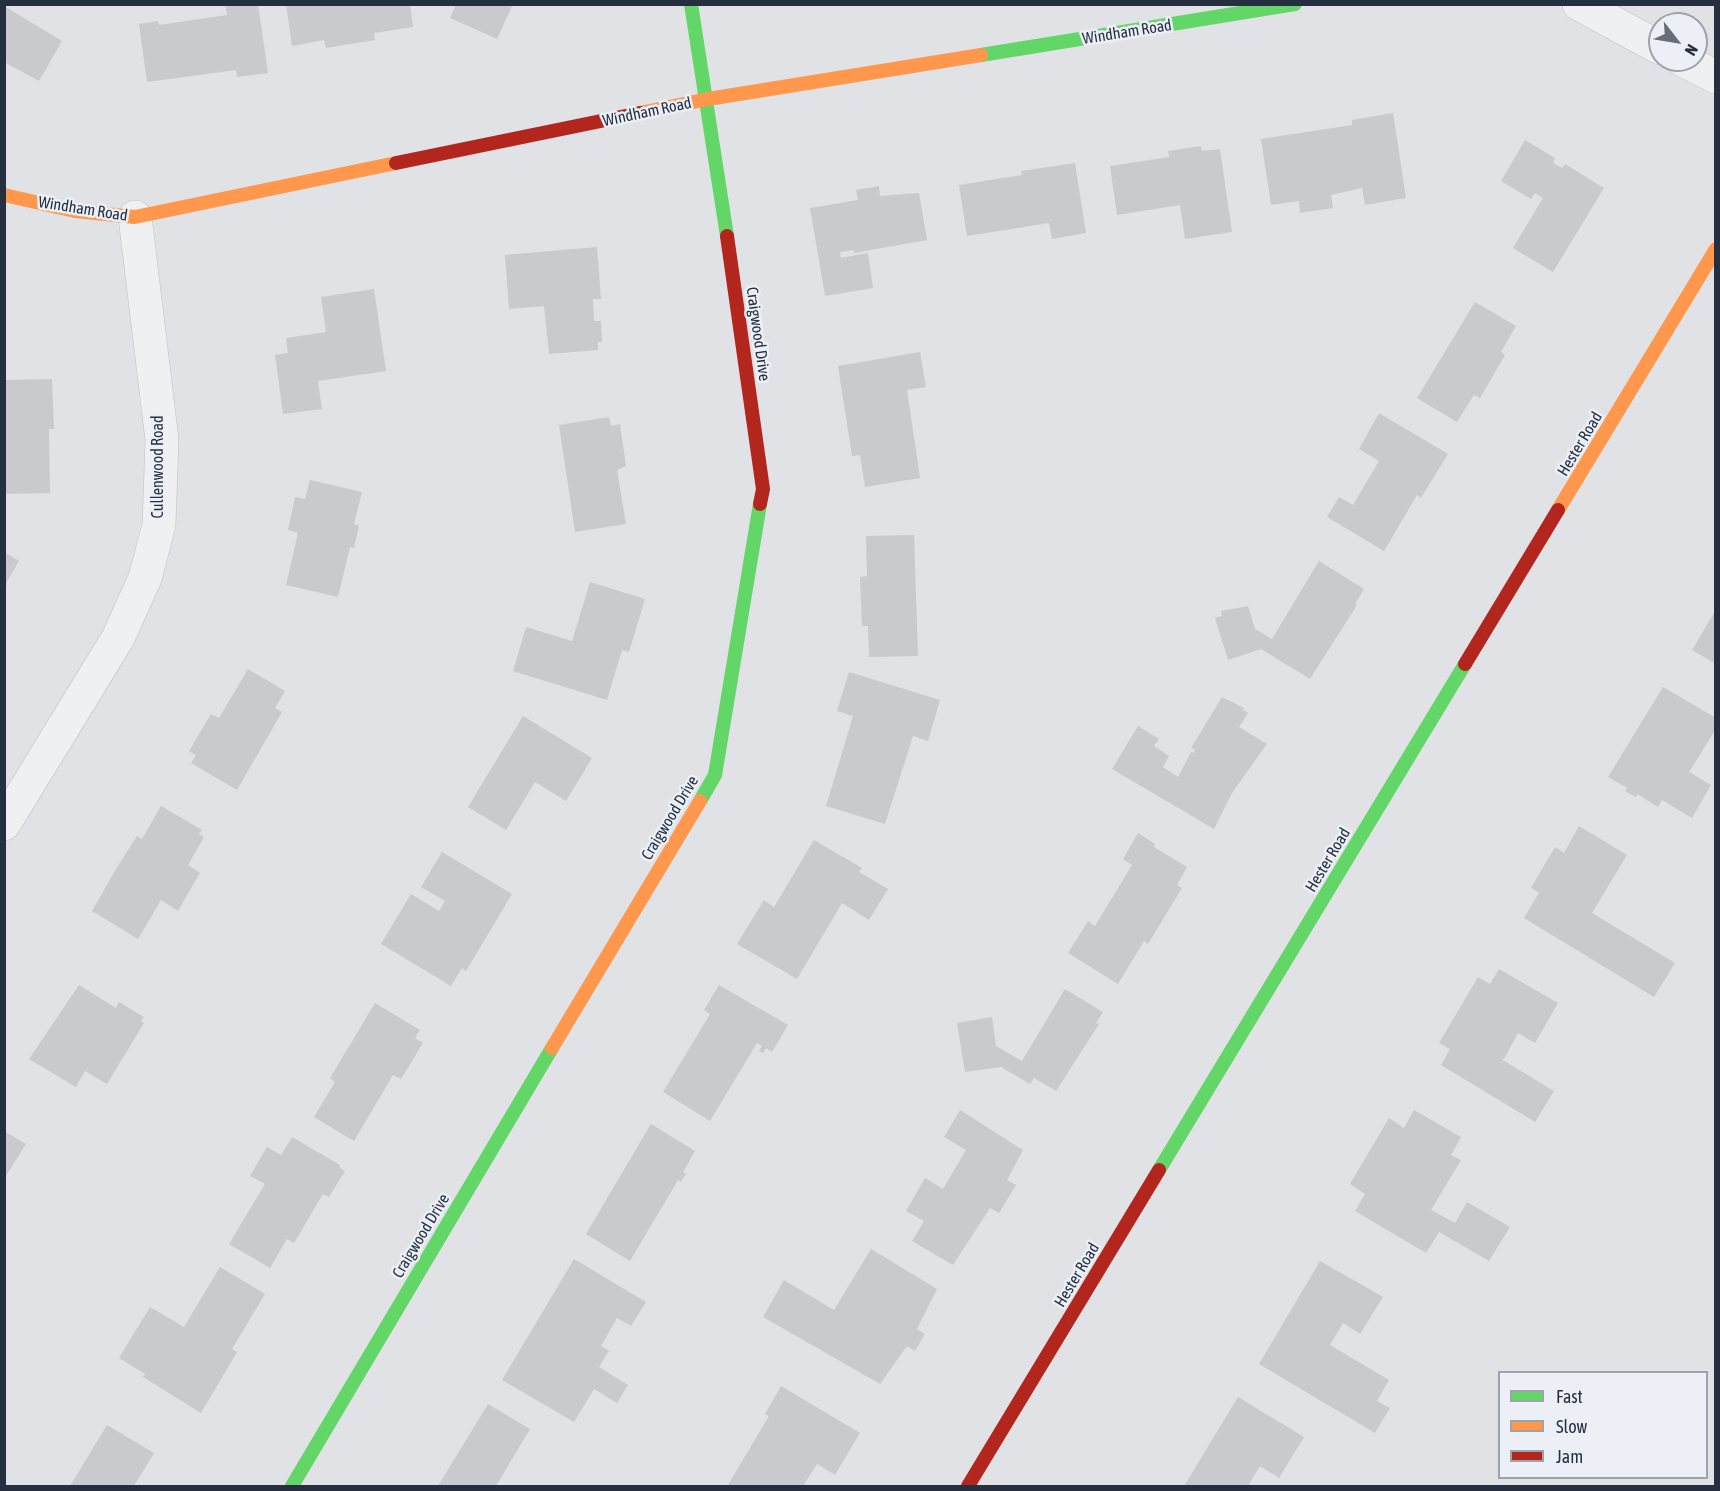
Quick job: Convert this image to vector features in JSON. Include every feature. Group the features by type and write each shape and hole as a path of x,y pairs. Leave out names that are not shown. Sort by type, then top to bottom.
{"street":[{"name":"Craigwood Drive","path":"292,1486 715,775 763,489 708,99 691,4"},
{"name":"Windham Road","path":"4,195 75,211 135,217 708,99 1295,4"},
{"path":"1579,4 1648,41"},
{"name":"Cullenwood Road","path":"4,824 118,638 145,578 159,525 162,440 135,217"},
{"name":"Hester Road","path":"968,1486 1716,249"}],"building":[{"path":"225,4 258,4 268,73 237,77 236,70 147,82 139,24 158,21 159,25 227,15"},
{"path":"286,4 410,4 413,27 374,33 375,40 326,48 324,40 292,46"},
{"path":"456,4 513,4 497,39 450,18"},
{"path":"4,6 62,41 39,81 4,62"},
{"path":"1393,113 1406,198 1365,205 1362,188 1331,195 1333,208 1300,213 1299,201 1271,205 1261,139 1352,125 1352,120"},
{"path":"1525,140 1555,158 1553,163 1562,168 1565,164 1604,188 1553,272 1513,248 1543,198 1535,193 1531,199 1501,181"},
{"path":"1201,146 1202,151 1220,149 1232,232 1185,239 1180,205 1117,215 1110,166 1169,157 1168,151"},
{"path":"1075,163 1086,233 1052,239 1049,223 967,236 959,185 1022,175 1021,171"},
{"path":"879,186 880,196 919,193 927,240 854,253 854,250 840,252 841,258 868,253 873,288 825,296 810,208 858,200 856,190"},
{"path":"597,247 601,299 593,299 594,321 601,321 602,342 598,342 598,350 549,354 544,306 509,309 505,255"},
{"path":"374,289 386,371 318,381 322,409 283,414 275,355 288,353 286,338 326,332 321,297"},
{"path":"1475,302 1516,326 1501,352 1505,355 1480,398 1474,395 1457,422 1417,398"},
{"path":"920,352 926,387 907,390 920,478 865,487 860,455 852,456 838,366"},
{"path":"52,379 54,429 49,429 50,493 4,494 4,380"},
{"path":"1379,413 1448,454 1421,498 1417,495 1384,551 1327,517 1339,497 1353,505 1379,461 1359,449"},
{"path":"609,417 611,426 620,424 626,466 617,470 626,524 575,532 559,425"},
{"path":"310,480 362,492 354,524 359,526 354,548 350,547 338,597 286,585 298,533 288,530 295,497 305,499"},
{"path":"914,535 918,656 869,657 868,626 862,626 860,577 867,576 866,536"},
{"path":"4,552 19,561 4,591"},
{"path":"1319,561 1364,589 1355,604 1357,605 1310,679 1261,649 1228,660 1215,618 1222,616 1221,611 1248,606 1255,629 1272,639"},
{"path":"590,582 645,599 629,652 622,650 607,700 513,671 526,627 572,641"},
{"path":"1714,613 1716,614 1716,664 1692,650"},
{"path":"248,669 285,691 275,708 282,712 237,790 191,763 196,755 189,751 211,714 219,718"},
{"path":"849,672 940,700 928,741 913,736 885,824 826,806 853,716 837,711"},
{"path":"1663,687 1716,718 1716,729 1689,772 1711,785 1692,818 1662,800 1658,807 1637,794 1636,797 1625,791 1627,788 1608,777"},
{"path":"1222,697 1244,708 1243,710 1248,713 1239,727 1267,744 1232,793 1214,829 1112,769 1138,726 1159,739 1154,746 1169,756 1163,767 1178,777 1191,752 1195,750 1191,748"},
{"path":"523,716 592,758 566,801 535,782 506,830 468,807"},
{"path":"161,806 202,830 199,834 204,837 188,865 200,873 178,911 161,900 138,939 92,911 137,836 142,839"},
{"path":"1579,826 1627,855 1592,913 1675,963 1654,997 1524,918 1539,893 1531,888 1555,847 1564,853"},
{"path":"1138,833 1155,844 1154,847 1187,867 1177,885 1182,888 1148,944 1144,941 1118,984 1068,953 1088,921 1095,926 1132,865 1123,859"},
{"path":"814,840 862,868 859,872 888,889 869,920 842,903 797,979 737,944 764,900 774,907"},
{"path":"442,852 512,894 466,971 462,968 451,986 381,944 411,894 439,911 445,901 421,887"},
{"path":"1499,969 1558,1003 1535,1043 1518,1033 1504,1059 1501,1059 1554,1091 1535,1122 1441,1065 1450,1049 1439,1043 1478,977 1490,984"},
{"path":"79,985 116,1008 119,1002 144,1017 141,1021 144,1023 107,1084 85,1071 76,1087 29,1059"},
{"path":"719,985 788,1025 772,1052 766,1048 763,1053 759,1051 762,1046 757,1043 710,1121 663,1092 710,1014 704,1010"},
{"path":"1065,989 1103,1012 1096,1023 1099,1024 1056,1091 1034,1078 1030,1084 1001,1067 965,1072 957,1023 992,1017 996,1046 1022,1061"},
{"path":"375,1003 420,1030 415,1038 423,1043 401,1079 393,1075 354,1141 314,1117 335,1082 330,1078"},
{"path":"960,1110 1023,1150 1007,1180 1016,1185 999,1213 990,1208 953,1265 912,1241 924,1221 906,1211 925,1178 943,1189 966,1150 944,1137"},
{"path":"1414,1110 1461,1137 1451,1155 1461,1160 1431,1210 1455,1223 1467,1202 1510,1227 1489,1261 1439,1232 1426,1253 1355,1211 1365,1194 1350,1184 1389,1118 1404,1128"},
{"path":"651,1124 695,1151 683,1172 686,1174 681,1182 678,1180 630,1261 586,1234"},
{"path":"4,1131 26,1144 4,1179"},
{"path":"292,1137 340,1165 339,1167 345,1171 329,1197 323,1194 294,1243 287,1239 270,1268 229,1244 265,1184 250,1176 267,1147 281,1155"},
{"path":"871,1249 937,1289 917,1329 925,1334 915,1351 907,1346 880,1384 763,1317 784,1280 834,1310"},
{"path":"574,1259 646,1302 631,1326 617,1318 601,1346 609,1351 599,1367 628,1385 617,1403 594,1389 574,1422 502,1380"},
{"path":"1320,1261 1383,1297 1360,1334 1343,1323 1330,1345 1389,1380 1377,1401 1390,1408 1375,1433 1259,1364"},
{"path":"220,1267 265,1294 232,1349 237,1352 201,1413 143,1377 145,1374 119,1358 150,1307 184,1327"},
{"path":"781,1386 860,1433 835,1475 817,1464 803,1486 728,1485 769,1416 765,1414"},
{"path":"1238,1397 1304,1437 1279,1478 1260,1466 1249,1484 1254,1486 1184,1486"},
{"path":"488,1404 530,1429 496,1486 438,1486"},
{"path":"107,1425 154,1453 134,1486 70,1486"}],"traffic: fast":[{"path":"691,4 727,236"},
{"path":"981,55 1295,4"},
{"path":"700,801 715,775 760,504"},
{"path":"1159,1170 1465,664"},
{"path":"292,1486 552,1048"}],"traffic: slow":[{"path":"640,113 708,99 981,55"},
{"path":"4,195 75,211 135,217 396,163"},
{"path":"1558,510 1716,249"},
{"path":"552,1048 700,801"}],"traffic: jam":[{"path":"396,163 640,113"},
{"path":"727,236 763,489 760,504"},
{"path":"1465,664 1558,510"},
{"path":"968,1486 1159,1170"}]}
